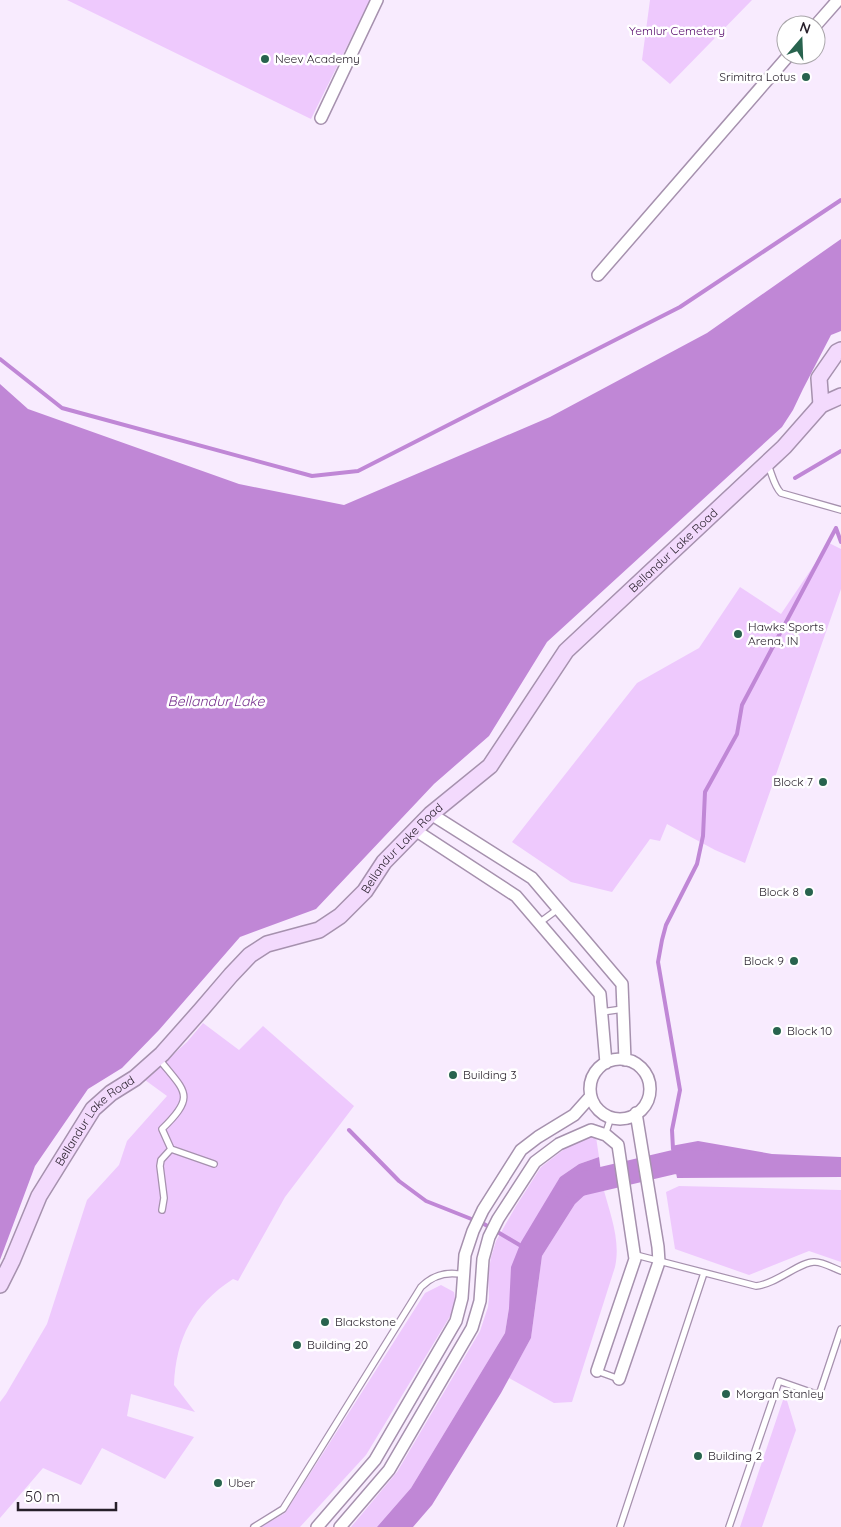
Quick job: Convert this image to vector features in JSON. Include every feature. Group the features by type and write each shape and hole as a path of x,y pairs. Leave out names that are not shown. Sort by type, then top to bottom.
{"street":[{"path":"321,118 377,0"},
{"path":"825,15 838,0"},
{"path":"598,276 780,65"},
{"path":"821,405 819,378 837,352 841,350"},
{"name":"Bellandur Lake Road","path":"0,1285 39,1196 93,1109 111,1093 135,1078 158,1058 250,955 267,944 319,930 340,916 365,891 384,862 431,814 490,766 566,651 784,447 821,405 841,396"},
{"path":"431,814 532,878 622,984 625,1060"},
{"path":"415,830 516,896 600,994 606,1062"},
{"path":"625,1060 640,1067 648,1080 649,1096 646,1104 627,1118 611,1117 598,1109 591,1096 590,1087 592,1080 600,1067 606,1062 625,1060"},
{"path":"317,1527 375,1460 456,1321 462,1298 465,1255 469,1241 478,1220 521,1150 574,1115 591,1096"},
{"path":"619,1379 659,1261 636,1113"},
{"path":"340,1527 389,1470 472,1328 480,1301 482,1258 498,1219 535,1162 548,1151 592,1130 604,1134 618,1145 636,1255 597,1372"}],"lane":[{"path":"766,463 781,493 841,510"},
{"path":"539,923 558,909"},
{"path":"602,1012 623,1009"},
{"path":"158,1058 183,1090 185,1096 182,1106 162,1129 164,1137 171,1149 214,1164"},
{"path":"604,1134 611,1117"},
{"path":"162,1210 164,1198 160,1166 161,1160 171,1149"},
{"path":"636,1255 756,1286 766,1284 814,1261 841,1271"},
{"path":"620,1527 704,1273"},
{"path":"254,1527 283,1509 421,1287 431,1279 444,1274 464,1276"},
{"path":"730,1527 779,1382 819,1395 841,1329"},
{"path":"597,1372 619,1379"}],"green space":[{"name":"Neev Academy","path":"67,0 370,0 311,119"},
{"name":"Yemlur Cemetery","path":"650,0 752,0 670,84 642,60"},
{"path":"829,543 841,549 841,589 745,863 715,850 667,824 660,841 650,839 612,892 571,882 512,842 637,683 699,648 740,587 781,614"},
{"path":"203,1023 239,1050 263,1026 354,1106 285,1197 238,1281 233,1279 219,1289 207,1300 189,1324 178,1352 174,1385 195,1412 131,1394 127,1416 194,1437 165,1479 102,1448 81,1485 43,1468 0,1518 0,1402 47,1324 87,1200 119,1165 127,1141 167,1096 145,1080 187,1042"},
{"path":"589,1136 596,1137 599,1157 579,1164 560,1177 547,1200 509,1308 505,1333 411,1488 377,1527 351,1527 397,1472 480,1331 488,1307 488,1276 491,1257 496,1241 516,1206 541,1167 567,1147"},
{"path":"679,1186 841,1190 841,1262 809,1251 749,1275 675,1249 666,1192"},
{"path":"603,1187 616,1237 615,1267 572,1402 554,1403 509,1378 531,1338 542,1256 575,1204 588,1192"},
{"path":"441,1285 454,1292 456,1303 452,1313 366,1455 300,1527 261,1527 285,1513 425,1293"},
{"path":"785,1394 796,1430 762,1527 740,1527"}],"water":[{"name":"Bellandur Lake","path":"841,239 841,331 831,335 793,410 782,427 547,642 489,736 434,784 316,909 240,937 159,1030 122,1068 88,1089 35,1166 0,1260 0,384 28,409 239,484 344,505 550,417 707,333"},
{"path":"698,1141 772,1154 841,1157 841,1177 677,1178 671,1146"},
{"path":"599,1157 603,1187 588,1192 575,1204 542,1256 531,1338 501,1393 432,1505 413,1527 377,1527 411,1488 505,1333 509,1308 511,1267 521,1242 560,1177 579,1164"}],"waterway":[{"path":"0,359 62,408 312,476 358,471 680,307 841,200"},
{"path":"795,478 841,451"},
{"path":"836,528 841,542"},
{"path":"673,1149 672,1130 680,1090 658,962 662,940 666,925 697,864 703,836 705,792 737,734 742,705 836,528"},
{"path":"349,1130 399,1181 426,1201 484,1224 523,1247"},
{"path":"572,1186 674,1162 707,1163"}],"place":[{"name":"Neev Academy","path":"265,59"},
{"name":"Srimitra Lotus","path":"806,77"},
{"name":"Hawks Sports Arena, IN","path":"738,634"},
{"name":"Block 7","path":"823,782"},
{"name":"Block 8","path":"809,892"},
{"name":"Block 9","path":"794,961"},
{"name":"Block 10","path":"777,1031"},
{"name":"Building 3","path":"453,1075"},
{"name":"Blackstone","path":"325,1322"},
{"name":"Building 20","path":"297,1345"},
{"name":"Morgan Stanley","path":"726,1394"},
{"name":"Building 2","path":"698,1456"},
{"name":"Uber","path":"218,1483"}]}
